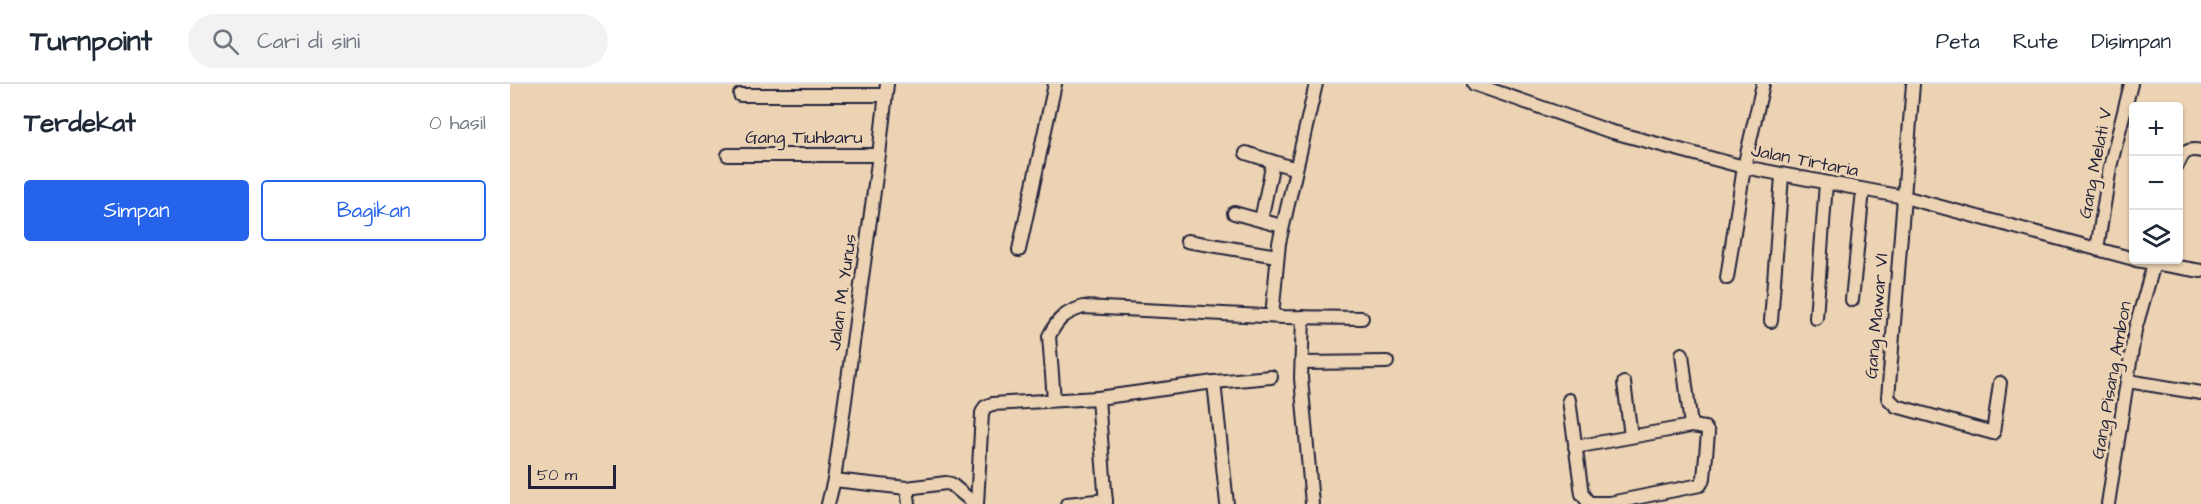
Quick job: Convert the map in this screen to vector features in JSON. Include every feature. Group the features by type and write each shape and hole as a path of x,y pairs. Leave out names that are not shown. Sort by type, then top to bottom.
{"street":[{"path":"1019,250 1055,84"},
{"path":"1272,316 1282,226 1316,84"},
{"name":"Jalan Tirtaria","path":"1474,84 1504,89 1609,131 1744,167 1782,176 1904,197 2129,257"},
{"path":"1727,278 1744,167 1762,84"},
{"name":"Gang Mawar VI","path":"1913,84 1888,398 1896,406 1993,433 2000,383"},
{"name":"Gang Melati V","path":"2097,249 2110,167 2131,84"},
{"path":"740,95 886,89"},
{"name":"Jalan M. Yunus","path":"828,504 834,480 886,89"},
{"path":"2183,156 2186,151 2193,149 2201,151"},
{"path":"1246,153 1296,169"},
{"name":"Gang Tiuhbaru","path":"728,155 879,155"},
{"path":"1261,220 1274,162"},
{"path":"1771,321 1782,176"},
{"path":"1816,318 1826,183"},
{"path":"1852,300 1863,190"},
{"path":"1234,213 1282,226"},
{"path":"1187,240 1277,256"},
{"name":"Gang Pisang Ambon","path":"2108,504 2136,322 2153,264"},
{"name":"Jalan Tirtaria","path":"2164,264 2201,271"},
{"path":"1054,400 1049,336 1053,327 1065,314 1083,307 1362,318"},
{"path":"1303,317 1301,378 1312,504"},
{"path":"1682,354 1691,426"},
{"path":"1302,363 1387,362"},
{"path":"976,504 982,413 985,407 992,404 1098,398 1271,376"},
{"path":"2128,381 2201,393"},
{"path":"1214,382 1227,504"},
{"path":"1624,383 1631,436"},
{"path":"1067,504 1106,502 1098,398"},
{"path":"1569,400 1575,447 1582,494 1589,503 1610,503 1700,484 1704,478 1708,433 1705,428 1691,426 1575,447"},
{"path":"834,480 907,488 941,483 951,484 976,504"},
{"path":"907,488 909,504"}]}
